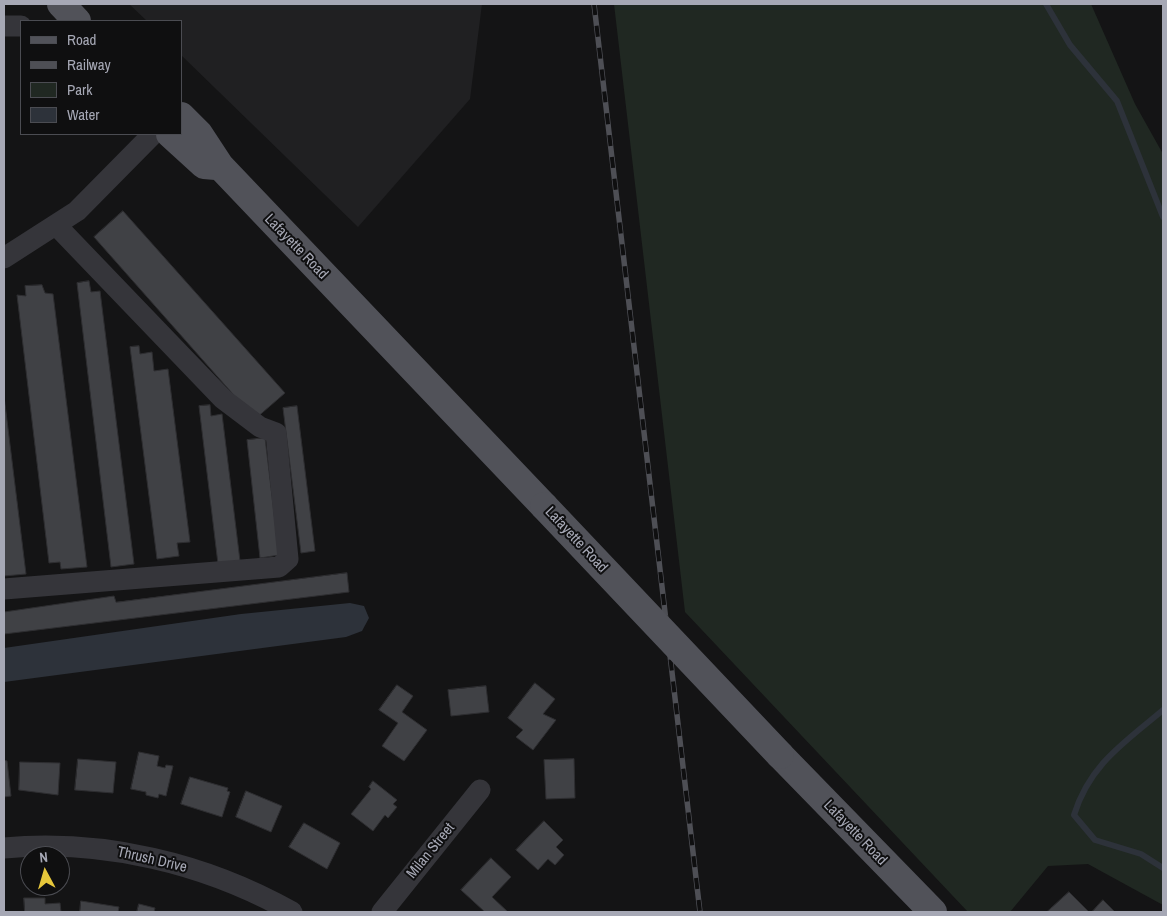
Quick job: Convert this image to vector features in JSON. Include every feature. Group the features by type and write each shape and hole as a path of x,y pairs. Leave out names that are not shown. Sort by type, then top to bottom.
{"main road":[{"path":"61,4 76,20"},
{"name":"Lafayette Road","path":"182,117 199,134 220,166 780,755 932,912"},
{"path":"171,135 204,166 220,166"}],"street":[{"path":"4,26 20,26"},
{"path":"4,258 77,211 152,135"},
{"path":"4,589 279,567 288,559 276,433 260,427 223,399 56,224"},
{"name":"Milan Street","path":"382,912 480,790"},
{"name":"Thrush Drive","path":"4,848 43,846 128,853 183,866 219,878 292,912"}],"shaded area":[{"path":"129,4 482,4 470,99 358,227 182,56 182,20 146,20"}],"green space":[{"path":"614,4 1091,4 1135,104 1163,154 1163,905 1088,864 1048,866 1010,912 968,912 685,612"}],"water":[{"path":"350,603 364,606 369,618 362,631 346,637 4,682 4,648 241,614"}],"building":[{"path":"123,211 285,393 255,419 94,237"},
{"path":"89,281 91,292 100,291 134,564 111,567 77,283"},
{"path":"42,285 45,293 53,294 87,567 61,569 60,562 49,563 17,295 26,296 25,286"},
{"path":"139,346 140,354 152,352 154,371 168,369 190,542 177,543 179,556 157,559 130,347"},
{"path":"4,396 26,574 4,576"},
{"path":"210,405 211,416 222,414 240,561 218,564 199,406"},
{"path":"297,406 315,551 301,553 283,408"},
{"path":"265,438 279,555 260,558 247,440"},
{"path":"347,573 349,592 4,634 4,612 114,596 116,602"},
{"path":"535,683 555,699 543,714 556,720 533,750 516,737 523,730 508,718"},
{"path":"397,685 413,696 402,712 427,730 404,761 382,746 398,723 379,710"},
{"path":"486,686 489,712 451,716 448,690"},
{"path":"139,752 159,756 157,766 165,768 166,765 173,766 166,796 159,794 158,798 146,795 146,792 131,789"},
{"path":"78,759 116,762 113,793 75,790"},
{"path":"574,759 575,798 546,799 544,760"},
{"path":"4,760 7,761 11,796 4,797"},
{"path":"20,762 60,763 58,795 19,790"},
{"path":"190,777 228,788 227,791 230,792 222,817 181,804"},
{"path":"373,781 397,800 393,804 397,807 388,818 385,815 373,831 351,814 371,789 369,787"},
{"path":"246,791 282,806 271,832 236,817"},
{"path":"544,821 563,840 556,847 564,855 555,865 548,859 538,870 516,850"},
{"path":"304,823 340,843 327,869 289,847"},
{"path":"491,858 511,877 492,897 508,912 485,912 461,890"},
{"path":"1069,892 1089,912 1047,912"},
{"path":"24,898 45,898 45,904 60,903 61,912 25,912"},
{"path":"1103,900 1115,912 1092,912"},
{"path":"81,901 119,907 118,912 80,912"},
{"path":"139,904 155,908 154,912 137,912"}],"waterway":[{"path":"1046,4 1070,45 1117,101 1163,217"},
{"path":"1163,710 1122,744 1099,768 1081,797 1074,815 1095,840 1141,854 1163,868"}],"railway":[{"path":"594,4 700,912"}]}
